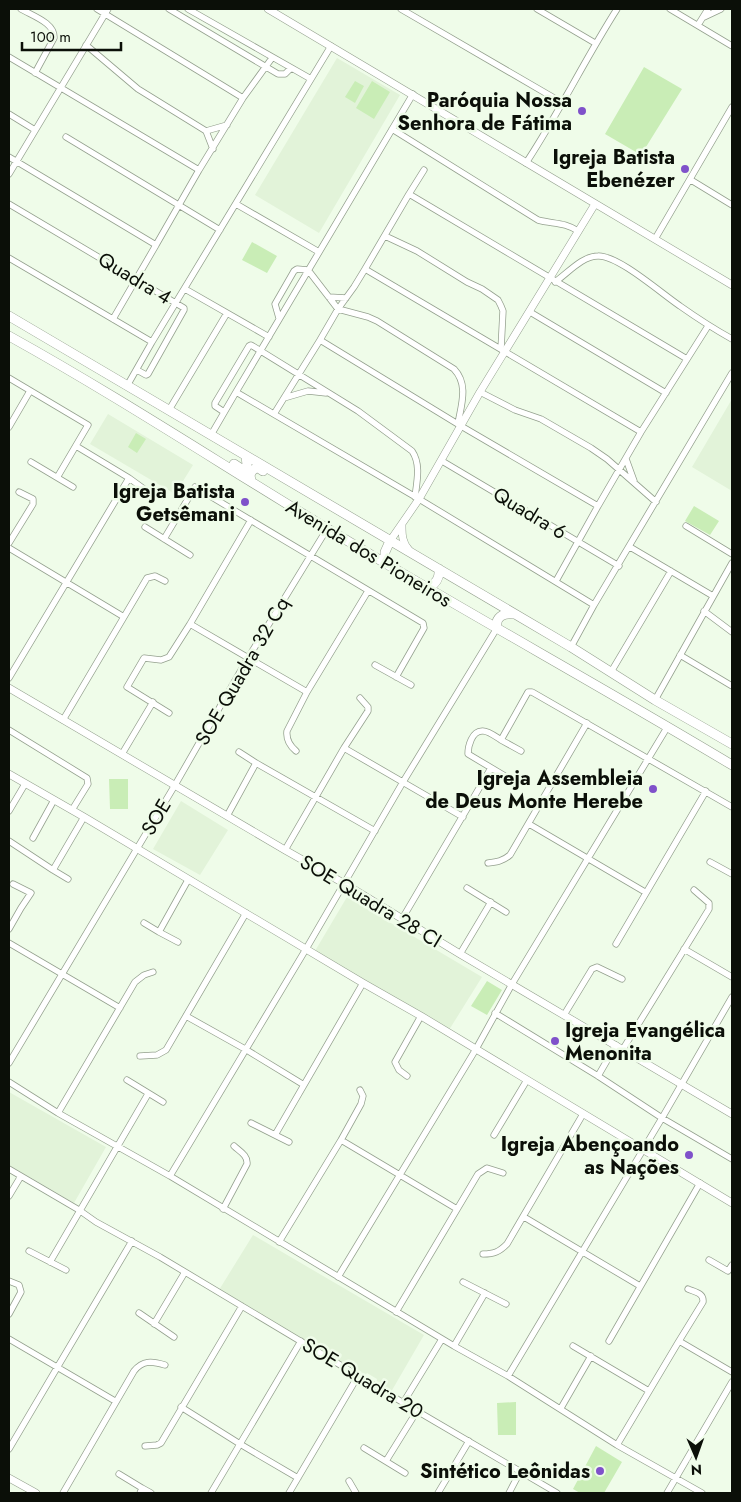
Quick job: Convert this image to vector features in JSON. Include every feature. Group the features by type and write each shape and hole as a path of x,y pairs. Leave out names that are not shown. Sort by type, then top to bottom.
{"main road":[{"name":"Avenida dos Pioneiros","path":"9,316 732,744"},
{"path":"22,343 30,339 32,333 29,328"},
{"name":"Avenida dos Pioneiros","path":"9,336 209,455 385,564 668,726 732,765"},
{"path":"35,351 32,346 34,342 38,338 44,337"},
{"path":"209,455 220,455 243,470 247,465 246,456"},
{"path":"251,482 250,475 257,467 297,491 303,490"},
{"path":"385,564 384,552 390,541"},
{"path":"429,588 436,583 439,577 439,569"},
{"path":"497,628 496,622 500,617 505,613 513,614"}],"street":[{"path":"21,9 51,26 54,32 54,38 35,73"},
{"path":"97,9 107,11 243,98"},
{"path":"169,9 278,74 285,74 291,68"},
{"path":"188,9 311,79"},
{"path":"268,9 732,285"},
{"path":"402,9 561,102"},
{"path":"537,9 595,43"},
{"path":"526,163 616,9"},
{"path":"670,9 732,46"},
{"path":"698,25 708,9"},
{"path":"704,17 721,9"},
{"path":"9,174 107,11"},
{"path":"86,45 138,89 206,131 213,149"},
{"path":"127,386 184,288 331,46"},
{"path":"9,57 199,170"},
{"path":"113,319 199,170 243,98 272,58"},
{"path":"211,435 413,94"},
{"path":"656,239 732,107"},
{"path":"9,114 35,130"},
{"path":"725,120 732,124"},
{"path":"206,131 227,125"},
{"path":"392,129 538,220 569,225 578,231"},
{"path":"66,137 220,230"},
{"path":"9,157 156,245"},
{"path":"274,414 338,309 365,269 424,170"},
{"path":"690,180 732,205"},
{"path":"408,194 687,359"},
{"name":"Quadra 4","path":"9,204 184,308 148,374 146,375 137,370"},
{"path":"236,204 319,252"},
{"path":"390,541 442,461 459,425 503,350 553,280 594,204"},
{"path":"385,236 417,250 498,300 503,311 503,350"},
{"path":"553,280 591,257 608,257 639,275 708,326 732,339"},
{"path":"9,258 152,342"},
{"path":"279,318 275,304 294,271 297,269 308,270 338,309 377,320 454,369 462,382 463,391 459,425"},
{"path":"365,269 641,432"},
{"path":"184,288 269,337"},
{"path":"328,296 346,298"},
{"path":"530,312 666,393"},
{"path":"169,410 227,313"},
{"path":"556,581 641,432 708,326"},
{"path":"320,340 459,425 598,506"},
{"path":"224,412 215,406 215,403 250,345 358,411 412,451 418,466 417,498"},
{"path":"571,647 732,373"},
{"path":"9,378 88,425 58,476"},
{"path":"9,427 30,391"},
{"path":"284,398 308,391 328,393"},
{"path":"236,392 594,605"},
{"path":"480,392 515,410 541,419 607,459 656,502"},
{"path":"76,446 130,478 151,494"},
{"path":"626,459 634,481"},
{"name":"Quadra 6","path":"442,461 619,566"},
{"path":"31,462 58,476 73,487"},
{"path":"9,678 130,478"},
{"path":"164,539 195,487 251,520 423,624 424,626 396,677"},
{"path":"9,543 34,502 19,492"},
{"path":"168,713 128,686 144,658 162,660 169,657 251,520"},
{"path":"402,525 404,545 412,553"},
{"path":"686,526 732,554"},
{"path":"145,527 190,555"},
{"name":"SOE Quadra 32 Cq","path":"175,785 248,658 327,529"},
{"path":"630,547 713,596"},
{"path":"9,548 124,617"},
{"path":"656,700 732,563"},
{"path":"611,672 671,571"},
{"path":"63,720 147,578 155,576 165,581"},
{"path":"296,751 289,743 286,736 287,731 307,692 368,591"},
{"path":"704,611 732,632"},
{"path":"190,624 307,692"},
{"path":"170,1176 345,884 403,782 497,628"},
{"path":"680,655 732,686"},
{"path":"375,665 411,685"},
{"name":"SOE Quadra 28 CI","path":"9,688 345,884 732,1114"},
{"path":"501,740 528,692 530,692 587,722 732,807"},
{"path":"285,850 344,748 368,711 368,707 360,698"},
{"path":"122,754 153,702"},
{"path":"488,862 499,861 510,855 587,722"},
{"path":"338,1277 668,726"},
{"path":"9,730 87,778 88,784 72,810"},
{"path":"510,779 468,754 468,747 475,734 480,730 521,751"},
{"path":"344,748 463,817"},
{"path":"240,752 256,764 374,831"},
{"path":"227,816 256,764"},
{"path":"402,919 491,768"},
{"path":"9,774 476,1049 732,1203"},
{"path":"9,811 25,784"},
{"name":"SOE","path":"9,1063 175,785"},
{"path":"616,944 706,791"},
{"path":"33,838 54,800"},
{"path":"54,870 84,817"},
{"path":"529,824 645,892"},
{"path":"9,841 68,879"},
{"path":"710,862 732,874"},
{"path":"159,932 188,880"},
{"path":"9,929 20,908 31,893 13,884"},
{"path":"467,888 506,912"},
{"path":"623,1049 709,909 709,903 694,890"},
{"path":"460,954 491,902"},
{"path":"140,1056 161,1054 166,1050 246,913"},
{"path":"144,923 178,942"},
{"path":"9,943 120,1008"},
{"path":"684,949 732,977"},
{"path":"564,1015 592,969 597,967 622,979"},
{"path":"58,1113 135,982 144,975 154,972"},
{"path":"275,1134 363,983"},
{"path":"508,1376 732,997"},
{"path":"495,1013 662,1118 732,1159"},
{"path":"186,1016 245,1049 304,1086"},
{"path":"407,1076 399,1070 395,1062 420,1016"},
{"path":"598,1076 616,1045"},
{"path":"127,1080 163,1102"},
{"path":"494,1135 527,1080"},
{"path":"9,1082 58,1113 170,1176 396,1312 508,1376 617,1445 702,1493"},
{"path":"278,1242 361,1104 363,1096 360,1090"},
{"path":"50,1262 148,1094"},
{"path":"483,1254 501,1251 507,1244 583,1114"},
{"path":"251,1123 289,1142"},
{"path":"341,1140 457,1210"},
{"path":"223,1209 247,1164 247,1158 234,1146"},
{"path":"396,1312 478,1174 487,1168 503,1173"},
{"name":"SOE Quadra 20","path":"9,1169 557,1493"},
{"path":"9,1196 20,1176"},
{"path":"609,1340 700,1183"},
{"path":"524,1217 640,1286"},
{"path":"9,1449 132,1241"},
{"path":"29,1252 66,1270"},
{"path":"709,1260 730,1272 732,1264"},
{"path":"154,1324 185,1272"},
{"path":"9,1281 19,1285 21,1292 9,1314"},
{"path":"463,1282 506,1304"},
{"path":"617,1445 703,1302 704,1298 702,1295 688,1289"},
{"path":"454,1346 485,1294"},
{"path":"145,1446 161,1443 242,1306"},
{"path":"139,1313 174,1337"},
{"path":"9,1339 115,1401"},
{"path":"403,1403 442,1339"},
{"path":"211,1493 301,1341"},
{"path":"678,1341 732,1372"},
{"path":"573,1346 649,1391"},
{"path":"561,1408 591,1356"},
{"path":"63,1493 115,1401 138,1366 148,1361 165,1365"},
{"path":"289,1493 358,1376"},
{"path":"667,1493 732,1382"},
{"path":"182,1407 298,1478"},
{"path":"386,1461 416,1411"},
{"path":"438,1493 469,1441"},
{"path":"364,1448 405,1473"},
{"path":"509,1493 520,1472"},
{"path":"120,1474 141,1491 151,1493"},
{"path":"9,1478 36,1493"},
{"path":"349,1481 356,1493"}],"shaded area":[{"path":"337,58 400,95 319,233 255,195"},
{"path":"732,399 732,491 692,467"},
{"path":"108,414 193,465 175,494 90,444"},
{"path":"181,801 228,830 200,875 153,849"},
{"path":"347,897 482,977 449,1030 315,951"},
{"path":"9,1092 106,1147 74,1203 9,1165"},
{"path":"253,1235 424,1335 391,1392 376,1384 377,1379 367,1373 364,1377 219,1290"}],"green space":[{"path":"644,67 682,89 641,155 605,134"},
{"path":"355,81 364,86 355,103 345,97"},
{"path":"372,81 390,92 374,119 356,108"},
{"path":"252,242 277,256 267,273 242,260"},
{"path":"136,433 146,439 137,453 128,447"},
{"path":"694,506 719,521 710,535 685,521"},
{"path":"109,779 128,779 128,809 110,809"},
{"path":"487,981 502,990 487,1015 471,1006"},
{"path":"516,1402 516,1435 498,1435 497,1403"},
{"name":"Sintético Leônidas","path":"596,1446 622,1462 604,1493 580,1493 573,1489"}],"place":[{"name":"Paróquia Nossa Senhora de Fátima","path":"582,111"},
{"name":"Igreja Batista Ebenézer","path":"685,169"},
{"name":"Igreja Batista Getsêmani","path":"245,502"},
{"name":"Igreja Assembleia de Deus Monte Herebe","path":"653,789"},
{"name":"Igreja Evangélica Menonita","path":"555,1041"},
{"name":"Igreja Abençoando as Nações","path":"689,1155"},
{"name":"Sintético Leônidas","path":"600,1471"}]}
